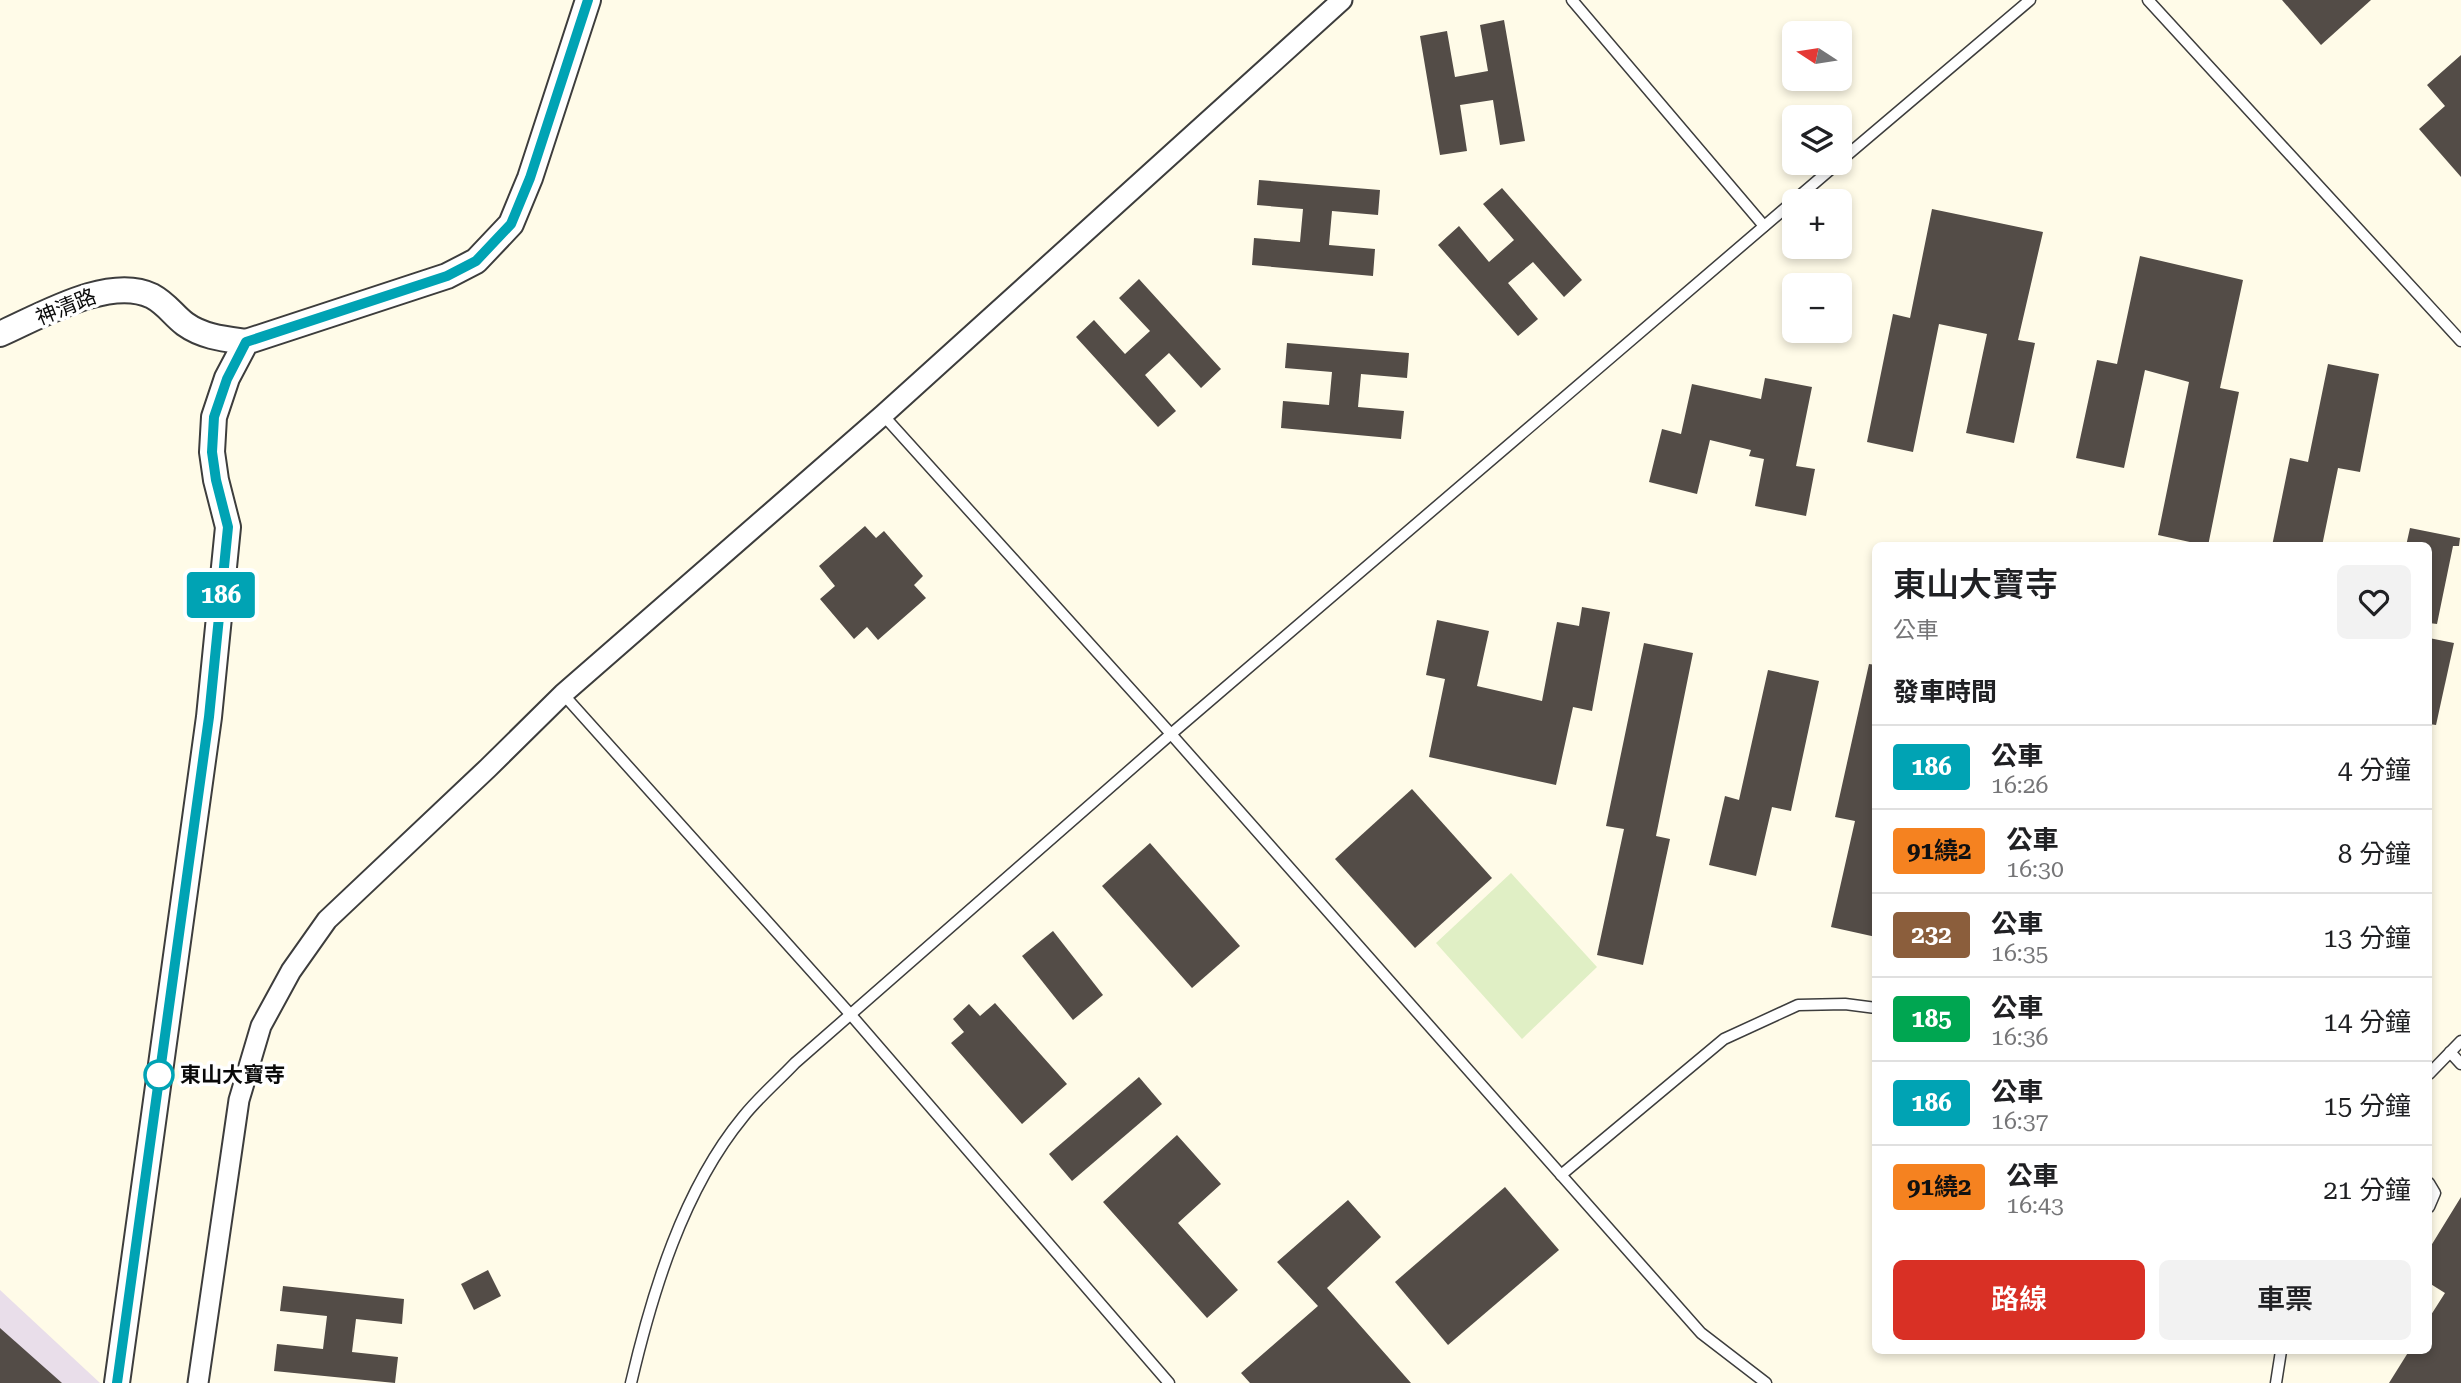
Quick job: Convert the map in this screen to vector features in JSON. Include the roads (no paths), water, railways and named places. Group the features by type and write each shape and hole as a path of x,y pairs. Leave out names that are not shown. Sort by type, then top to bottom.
{"street":[{"name":"神清路","path":"0,334 97,292 121,290 151,296 170,307 184,324 211,336 246,342 447,276 476,261 511,224 530,178 588,0"},
{"path":"198,1383 239,1100 261,1026 291,971 327,920 562,694 883,415 1342,0"},
{"path":"117,1383 207,731 228,527 212,452 214,417 227,379 246,342"}],"lane":[{"path":"1572,0 1764,226"},
{"path":"1852,151 2030,0"},
{"path":"2148,0 2461,341"},
{"path":"631,1383 646,1317 681,1225 713,1160 751,1108 795,1063 1171,734 1824,175"},
{"path":"883,415 1171,734 1701,1333 1766,1383"},
{"path":"562,694 851,1015 1170,1383"},
{"path":"1561,1175 1724,1039 1798,1005 1845,1004 1872,1007"},
{"path":"2432,1071 2461,1041"},
{"path":"2450,1052 2461,1064"},
{"path":"2276,1383 2281,1354"}],"place":[{"name":"東山大寶寺","path":"159,1075"}]}
